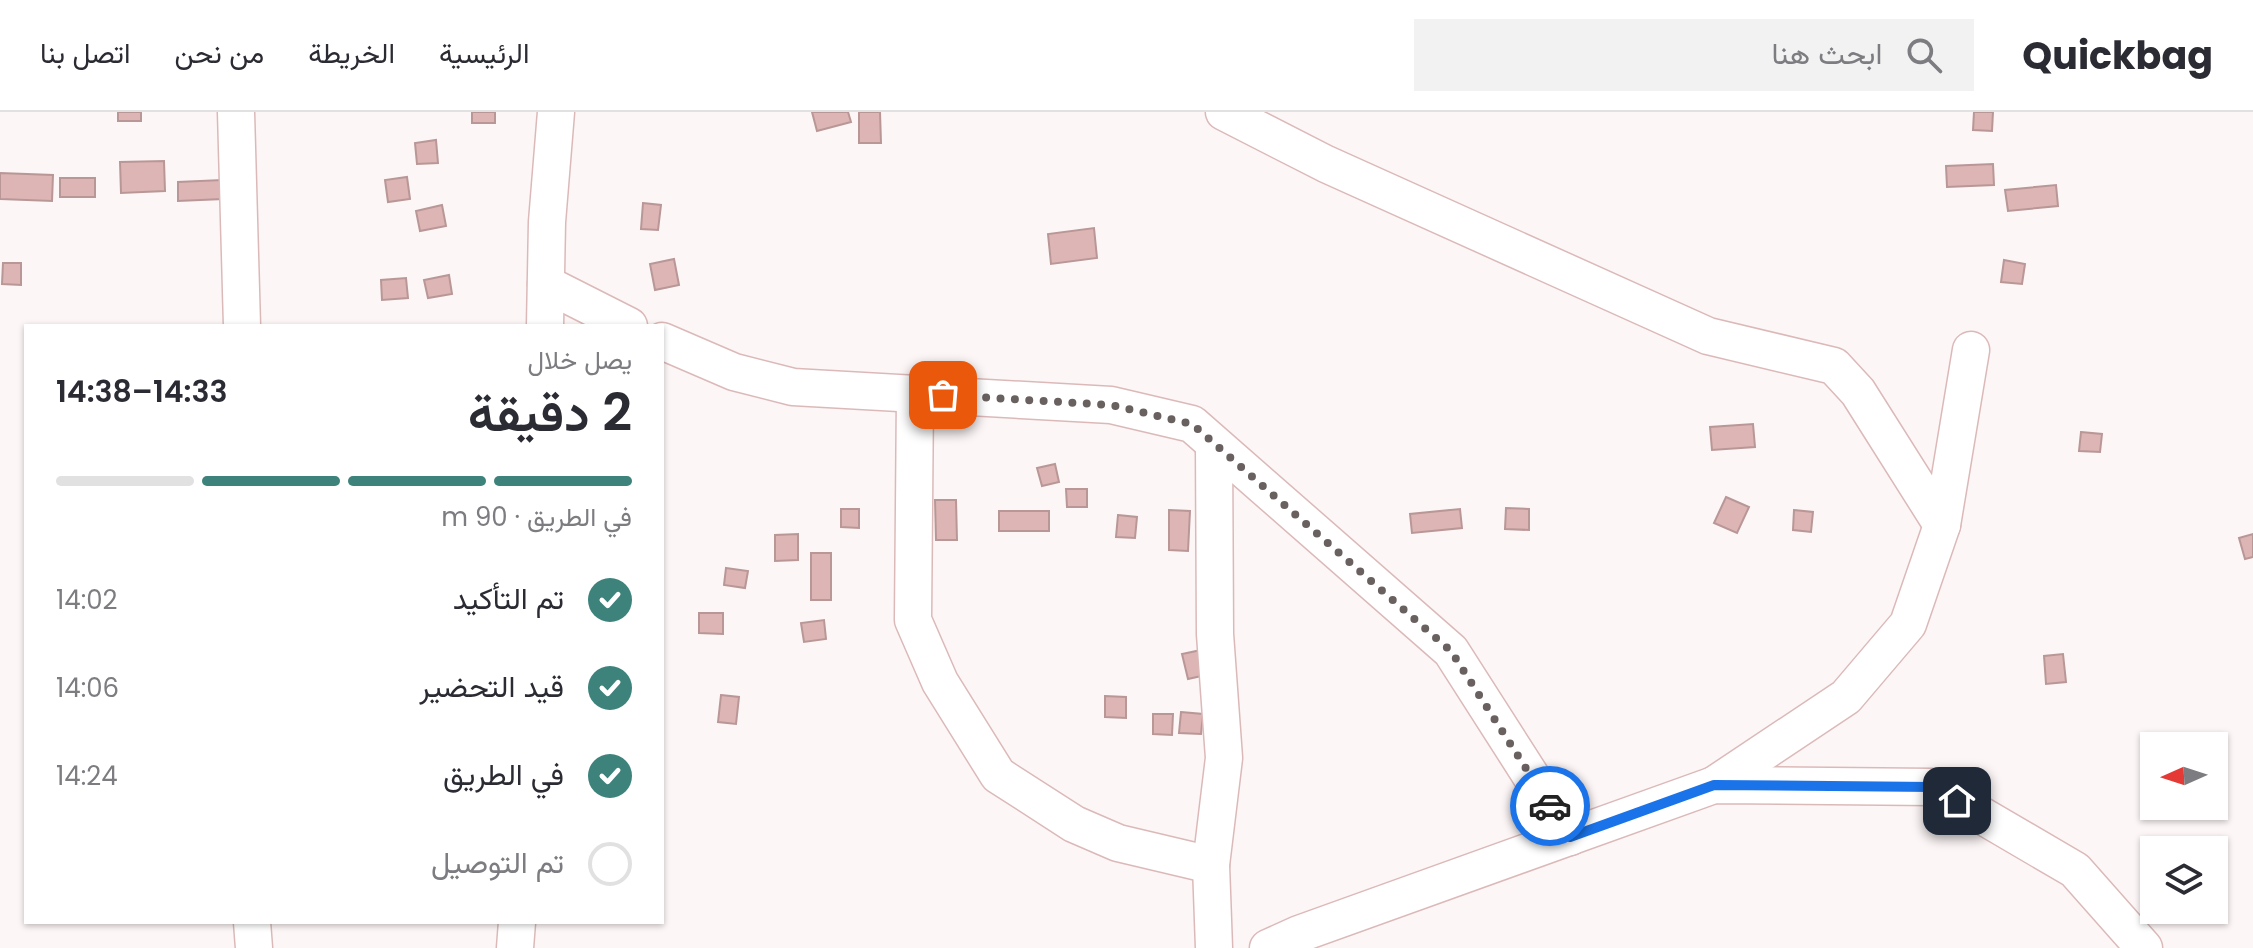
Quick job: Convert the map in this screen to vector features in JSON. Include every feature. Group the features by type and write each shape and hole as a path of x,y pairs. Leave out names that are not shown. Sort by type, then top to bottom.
{"street":[{"path":"236,112 242,324"},
{"path":"545,324 547,222 556,112"},
{"path":"1224,112 1326,164 1708,336 1834,366 1858,392 1942,525"},
{"path":"546,284 625,324"},
{"path":"664,342 734,372 793,387 1111,405 1192,424 1451,651 1570,837"},
{"path":"1268,948 1299,934 1714,785 1846,697 1908,624 1942,525 1971,350"},
{"path":"915,394 913,620 940,682 998,775 1074,824 1118,843 1211,865"},
{"path":"1214,445 1215,634 1224,758 1211,865 1214,948"},
{"path":"1714,785 1933,787 2075,870 2144,948"},
{"path":"252,924 254,948"},
{"path":"515,948 517,924"}],"building":[{"path":"118,112 141,112 141,121 118,121"},
{"path":"472,112 495,112 495,123 472,123"},
{"path":"812,112 848,112 851,122 817,131"},
{"path":"859,112 880,112 881,143 859,143"},
{"path":"1974,112 1993,112 1992,131 1973,130"},
{"path":"436,140 438,163 417,164 415,143"},
{"path":"164,161 165,191 121,193 120,162"},
{"path":"1993,164 1994,185 1947,187 1946,166"},
{"path":"0,173 53,175 52,201 0,199"},
{"path":"407,177 410,199 388,202 385,180"},
{"path":"60,178 95,178 95,197 60,197"},
{"path":"222,180 223,199 178,201 178,182"},
{"path":"2056,185 2058,206 2008,211 2005,190"},
{"path":"643,203 661,205 658,230 641,229"},
{"path":"442,205 446,226 420,231 416,211"},
{"path":"1094,228 1097,258 1051,264 1048,234"},
{"path":"674,259 679,285 655,290 650,264"},
{"path":"2004,260 2025,264 2022,284 2001,282"},
{"path":"3,263 21,263 21,285 2,284"},
{"path":"449,275 452,294 428,298 424,280"},
{"path":"406,278 408,298 382,300 381,280"},
{"path":"1753,424 1755,447 1712,450 1710,427"},
{"path":"2081,432 2102,434 2100,452 2079,451"},
{"path":"1055,464 1059,482 1042,486 1037,468"},
{"path":"1066,489 1087,489 1087,507 1067,507"},
{"path":"1726,497 1749,507 1737,533 1714,523"},
{"path":"935,500 956,500 957,540 936,540"},
{"path":"1506,508 1529,509 1529,530 1505,529"},
{"path":"841,509 859,509 859,528 841,527"},
{"path":"1460,509 1462,528 1412,533 1410,514"},
{"path":"1169,510 1190,511 1188,551 1169,550"},
{"path":"1794,510 1813,512 1811,532 1793,530"},
{"path":"999,511 1049,511 1049,531 999,531"},
{"path":"1118,515 1137,517 1135,538 1116,537"},
{"path":"798,534 798,560 775,561 775,535"},
{"path":"2253,534 2253,557 2245,559 2239,538"},
{"path":"811,553 831,553 831,600 811,600"},
{"path":"726,568 748,571 745,588 724,585"},
{"path":"699,613 723,613 723,634 699,633"},
{"path":"824,620 826,639 804,642 801,623"},
{"path":"1201,650 1206,675 1188,679 1182,654"},
{"path":"2063,654 2066,682 2046,684 2044,656"},
{"path":"721,695 739,697 736,724 718,722"},
{"path":"1105,696 1126,697 1126,718 1105,717"},
{"path":"1181,712 1203,714 1201,734 1179,733"},
{"path":"1153,714 1173,714 1172,735 1153,734"}],"way so far":[{"path":"943,395 1111,405 1192,424 1451,651 1550,806"}],"route":[{"path":"1550,806 1570,837 1714,785 1933,787 1957,801"}]}
